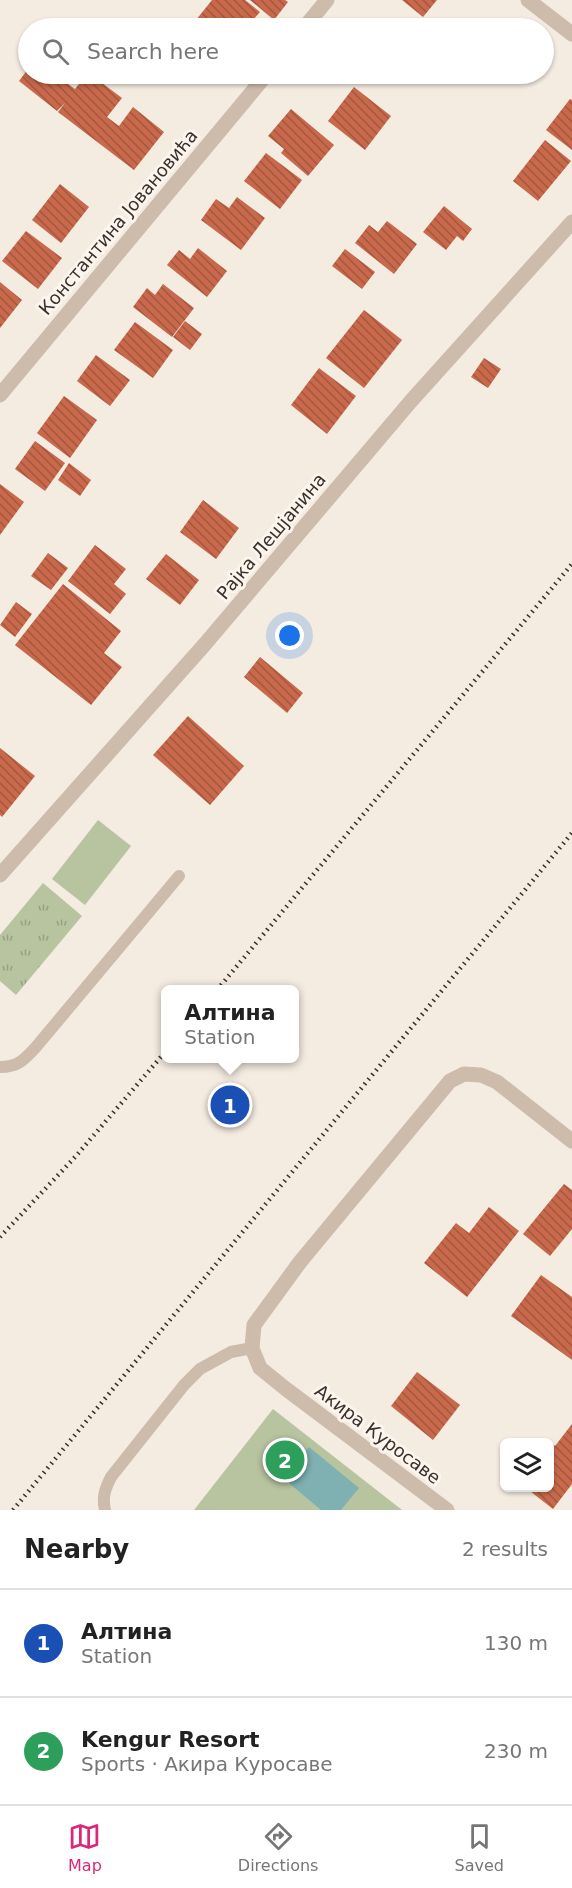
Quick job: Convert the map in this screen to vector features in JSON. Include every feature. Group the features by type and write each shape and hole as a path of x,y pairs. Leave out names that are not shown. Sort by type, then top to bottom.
{"street":[{"path":"312,18 327,0"},
{"path":"528,0 551,18"},
{"path":"554,20 572,34"},
{"name":"Константина Јовановића","path":"0,395 259,84"},
{"name":"Рајка Лешјанина","path":"0,875 205,644 411,401 572,222"},
{"path":"252,1348 254,1325 300,1262 450,1081 464,1074 481,1075 497,1082 572,1141"},
{"name":"Акира Куросаве","path":"252,1348 260,1368 447,1510"}],"lane":[{"path":"0,1067 12,1067 24,1060 179,876"},
{"path":"105,1510 103,1499 105,1488 111,1477 184,1385 200,1368 231,1352 252,1348"}],"green space":[{"path":"98,820 131,846 85,905 52,879"},
{"path":"43,883 82,916 16,995 0,981 0,935"},
{"path":"273,1409 402,1510 194,1510"}],"water":[{"path":"309,1447 359,1488 341,1510 321,1510 283,1478"}],"building":[{"path":"212,0 245,0 260,12 255,18 198,18"},
{"path":"250,0 285,0 288,2 276,18 272,18"},
{"path":"402,0 437,0 423,17"},
{"path":"23,84 68,84 75,89 79,84 103,84 122,98 107,117 119,126 133,107 164,132 134,170 58,112 65,103 57,111"},
{"path":"354,87 391,116 365,150 328,121"},
{"path":"570,99 572,100 572,150 546,130"},
{"path":"291,109 334,145 308,176 281,153 284,149 268,136"},
{"path":"545,140 571,161 538,201 513,181"},
{"path":"266,153 302,180 280,209 244,181"},
{"path":"60,184 89,207 61,243 32,220"},
{"path":"237,197 265,218 241,250 201,220 216,199 229,208"},
{"path":"444,206 472,229 463,241 457,236 446,250 423,232"},
{"path":"387,221 417,244 394,274 355,243 369,225 378,232"},
{"path":"26,231 62,258 38,289 2,261"},
{"path":"198,248 227,271 207,297 167,265 179,250 190,259"},
{"path":"345,249 375,272 362,289 332,266"},
{"path":"0,282 22,300 0,328"},
{"path":"163,284 194,308 172,337 133,307 147,288 155,295"},
{"path":"364,310 402,340 364,388 326,358"},
{"path":"185,321 202,334 190,350 173,337"},
{"path":"135,322 173,350 153,378 114,350"},
{"path":"96,355 130,380 110,406 77,381"},
{"path":"484,358 501,369 488,388 471,377"},
{"path":"319,368 356,396 327,434 291,405"},
{"path":"64,396 97,420 70,458 37,433"},
{"path":"35,441 65,463 45,491 15,469"},
{"path":"69,463 91,480 80,496 58,480"},
{"path":"0,484 24,502 0,535"},
{"path":"203,500 239,528 216,559 180,532"},
{"path":"95,545 126,569 114,584 126,594 110,614 68,581"},
{"path":"48,553 68,568 51,590 31,576"},
{"path":"166,554 199,580 180,605 146,579"},
{"path":"63,584 121,631 104,653 122,667 91,705 15,645"},
{"path":"16,602 32,614 15,637 0,625"},
{"path":"260,657 303,693 287,713 244,677"},
{"path":"188,716 244,766 210,805 153,755"},
{"path":"0,748 35,776 2,817 0,815"},
{"path":"564,1184 572,1190 572,1229 550,1256 523,1234"},
{"path":"489,1207 519,1231 467,1297 424,1263 456,1223 469,1233"},
{"path":"541,1275 572,1297 572,1360 511,1316"},
{"path":"417,1372 460,1405 433,1440 391,1406"},
{"path":"572,1424 572,1484 553,1509 531,1492 554,1492 555,1446"}],"railway":[{"path":"221,985 572,564"},
{"path":"13,1510 572,833"},
{"path":"0,1237 76,1156 161,1057"}],"place":[{"name":"Алтина","path":"230,1105"},
{"name":"Kengur Resort","path":"285,1460"}]}
